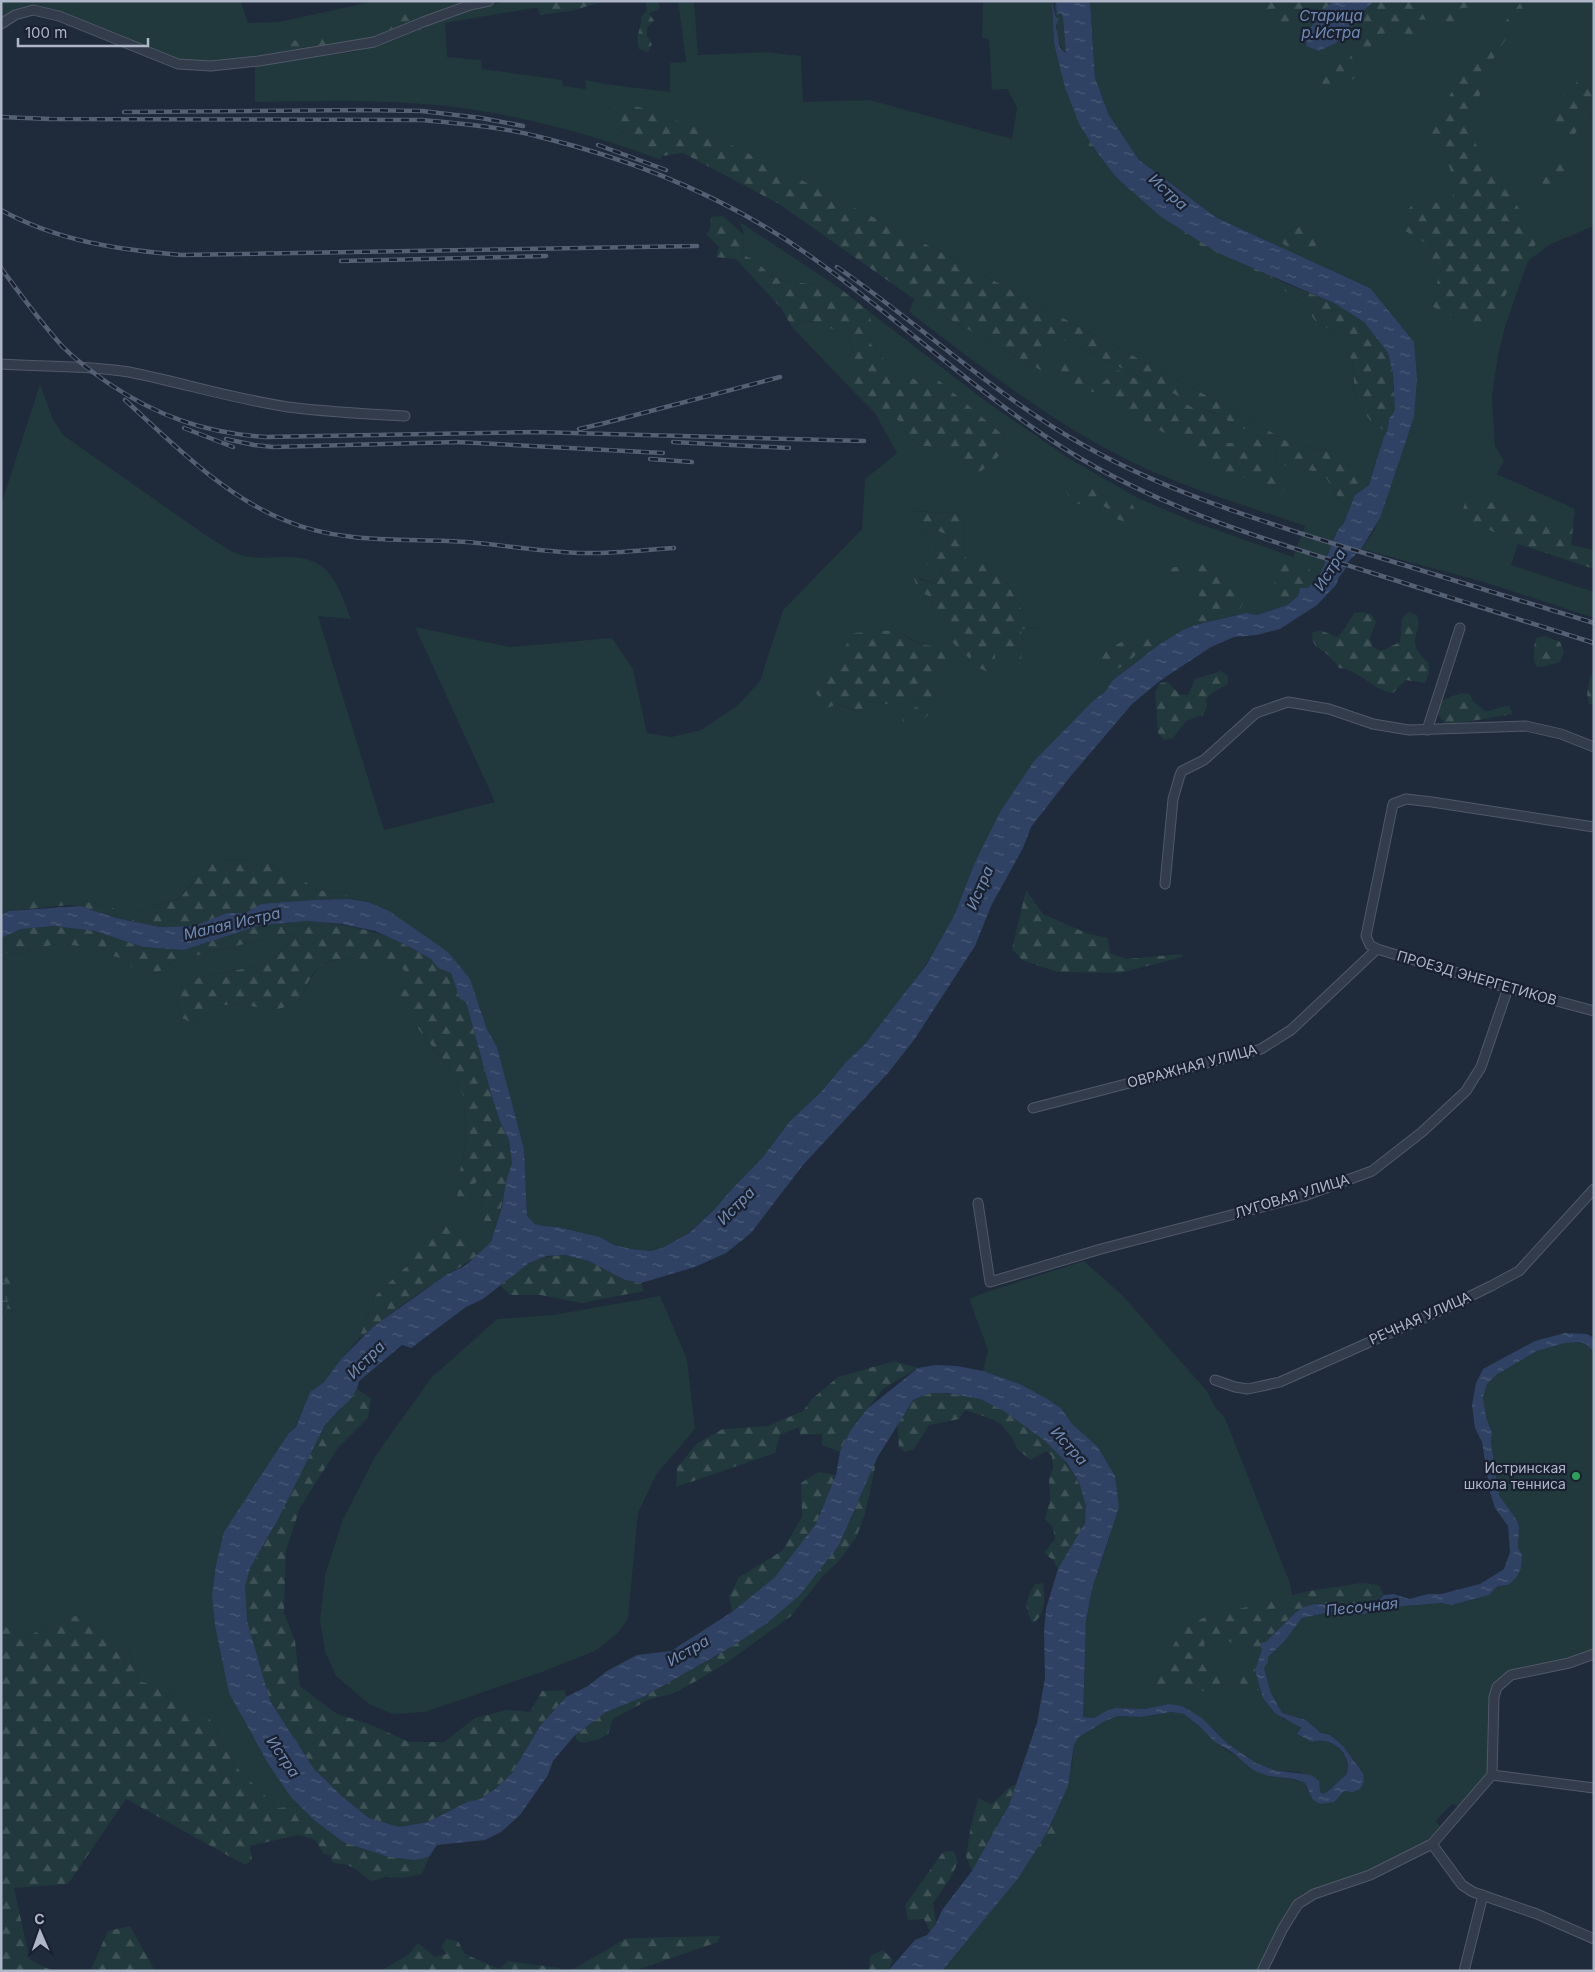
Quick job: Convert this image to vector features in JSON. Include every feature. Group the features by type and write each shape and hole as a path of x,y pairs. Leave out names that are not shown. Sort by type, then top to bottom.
{"street":[{"path":"1,24 15,15 33,10 59,16 178,64 210,66 259,62 374,42 451,12 489,1"},
{"path":"1,364 55,367 85,366 129,372 227,395 288,406 342,413 405,416"},
{"path":"1427,730 1460,628"},
{"path":"1165,884 1173,798 1182,771 1204,760 1256,713 1288,702 1329,709 1374,724 1409,730 1526,726 1561,734 1594,747"},
{"path":"1377,948 1370,945 1366,936 1393,804 1406,799 1594,827"},
{"name":"ПРОЕЗД ЭНЕРГЕТИКОВ","path":"1377,948 1508,988 1594,1010"},
{"name":"ОВРАЖНАЯ УЛИЦА","path":"1033,1108 1261,1049 1291,1030 1377,948"},
{"name":"ЛУГОВАЯ УЛИЦА","path":"978,1203 990,1282 1101,1249 1304,1196 1372,1171 1422,1132 1466,1091 1481,1067 1508,988"},
{"name":"РЕЧНАЯ УЛИЦА","path":"1215,1380 1248,1389 1280,1382 1491,1286 1520,1271 1594,1189"},
{"path":"1262,1971 1283,1928 1298,1904 1314,1894 1370,1876 1432,1844 1492,1776 1494,1697 1498,1687 1511,1675 1568,1663 1594,1654"},
{"path":"1492,1776 1594,1788"},
{"path":"1432,1844 1462,1885 1473,1892 1537,1914 1594,1939"},
{"path":"1464,1971 1483,1895"}],"green space":[{"path":"5,1 241,1 248,23 279,22 375,1 478,1 375,39 292,54 201,63 182,60 58,11 12,12 1,18 1,3"},
{"path":"508,1 614,1 540,7 445,23 447,57 481,60 482,69 562,80 563,86 586,89 585,80 670,92 670,63 686,62 678,1 694,1 698,55 767,52 801,56 803,102 870,100 1012,139 1017,108 1007,89 992,90 989,39 982,38 983,1 1052,1 1054,44 1065,87 1218,253 1285,283 1284,290 1304,305 1316,322 1339,335 1352,361 1356,402 1373,424 1387,432 1384,436 1369,485 1334,452 1292,444 1211,398 935,249 700,129 602,120 662,156 661,160 594,137 525,119 455,107 368,101 255,102 255,65 353,52 380,44 425,25 472,9"},
{"path":"605,1 571,11 540,15 537,7 544,2"},
{"path":"645,1 657,1 660,6 658,10 649,13 654,21 647,27 647,36 652,44 648,52 639,49 637,40 641,17 647,10"},
{"path":"1054,1 1056,1 1058,15 1061,13 1063,18 1066,53 1058,37 1058,18 1056,19"},
{"path":"1090,1 1594,1 1594,226 1551,244 1529,260 1505,327 1498,356 1492,396 1495,446 1504,461 1497,474 1575,509 1571,545 1594,550 1594,569 1518,544 1511,565 1594,592 1594,618 1484,582 1361,549 1374,531 1414,417 1370,288 1217,218 1139,160 1109,115 1095,78"},
{"path":"1258,1 1336,1 1319,17 1305,25 1289,26 1266,22 1259,10"},
{"path":"1381,1 1422,1 1432,11 1433,19 1416,20 1420,36 1412,41 1404,36 1384,33 1368,49 1359,52 1346,39 1351,31 1362,25 1368,8"},
{"path":"1475,1 1471,7 1456,9 1459,17 1453,24 1444,21 1439,13 1442,2"},
{"path":"1522,1 1530,1 1492,61 1467,131 1530,225 1538,241 1522,262 1502,302 1483,330 1431,306 1438,280 1429,245 1402,229 1399,219 1413,204 1432,202 1451,206 1453,194 1452,175 1446,159 1429,132 1459,79"},
{"path":"400,4 408,7 410,24 396,31 386,30 385,21 393,19 395,10"},
{"path":"434,11 445,18 444,27 432,32 419,30 422,22"},
{"path":"319,36 329,38 329,46 314,46 298,53 288,49 292,41"},
{"path":"1339,49 1349,51 1359,74 1352,80 1342,81 1337,89 1328,91 1321,85 1320,76 1326,70 1335,68"},
{"path":"1063,59 1067,92 1055,78 1056,67"},
{"path":"1580,79 1589,79 1594,82 1594,103 1571,140 1567,142 1551,131 1550,123 1556,117 1560,100"},
{"path":"620,104 639,107 700,129 803,181 935,249 1211,398 1292,444 1334,452 1369,485 1355,495 1351,507 1343,505 1323,473 1278,464 1273,443 1063,339 1051,350 1042,371 914,299 779,204 683,153 662,156 602,120"},
{"path":"1085,135 1097,140 1279,276 1271,278 1184,238 1126,188 1081,137"},
{"path":"1563,160 1574,166 1571,175 1554,190 1545,186 1539,179 1540,170"},
{"path":"723,216 744,235 742,254 756,261 770,275 784,281 838,287 871,313 868,314 874,327 870,343 894,371 921,382 936,378 1003,435 1005,443 998,457 979,473 964,471 939,448 922,446 908,437 904,425 885,410 875,413 854,392 854,353 846,334 808,321 798,323 792,327 781,308 736,259 716,257 719,247 706,234 710,230 711,217"},
{"path":"740,222 838,287 784,281 770,275 756,261 742,254 744,235"},
{"path":"1301,225 1308,229 1317,244 1309,254 1292,250 1282,243 1280,236"},
{"path":"1285,283 1334,303 1364,322 1388,353 1396,401 1395,410 1389,419 1387,432 1373,424 1356,402 1352,361 1339,335 1316,322 1304,305 1284,290"},
{"path":"914,299 1042,371 1051,350 1063,339 1273,443 1278,464 1323,473 1343,505 1351,507 1344,523 1337,531 1320,575 1308,588 1299,590 1298,596 1287,605 1257,615 1246,613 1195,625 1141,658 1113,680 1105,692 1080,715 1017,789 1000,812 975,862 944,938 905,994 866,1043 845,1063 822,1091 790,1121 763,1157 714,1210 688,1233 662,1248 651,1251 631,1249 614,1245 600,1237 558,1227 535,1224 527,1216 524,1149 497,1047 487,1029 479,1004 368,902 348,899 346,893 317,890 300,878 280,871 265,860 215,861 178,899 138,912 132,921 116,918 114,908 85,901 80,906 69,905 68,900 16,901 1,916 1,505 40,384 53,419 63,435 207,536 240,555 249,557 300,558 322,566 330,574 336,583 351,619 318,616 384,830 495,802 415,627 510,647 612,638 633,669 647,733 671,737 701,730 737,706 760,681 783,610 862,529 865,479 897,453 875,413 884,409 904,425 908,437 922,446 939,448 949,456 1005,443 1003,435 936,379 921,382 894,371 870,343 873,327 868,314 871,313 991,405 1070,459 1138,498 1192,521 1293,557 1305,526 1186,485 1115,453 1053,417 909,312","holes":["910,510 939,513 955,512 965,521 966,559 1007,583 1025,616 1041,628 1021,629 1023,645 1011,657 1004,648 995,647 995,665 990,672 981,650 974,649 970,659 952,633 947,615 932,612 931,597 919,578 936,584 944,570 935,563 950,546 948,535 938,531 924,534 917,529","897,630 924,645 930,646 941,643 929,675 919,724 903,716 919,705 916,698 897,706 869,701 859,712 837,704"]},
{"path":"803,321 823,324 846,334 854,353 854,392 792,327"},
{"path":"1063,361 1080,368 1092,381 1101,384 1118,370 1219,421 1225,431 1220,438 1225,443 1234,443 1250,436 1257,439 1264,446 1268,465 1286,488 1280,496 1271,492 1260,477 1252,475 1242,478 1225,479 1216,463 1199,458 1186,444 1159,430 1099,393 1080,388 1068,381 1055,366"},
{"path":"1074,486 1091,487 1133,505 1137,516 1132,524 1116,519 1111,511 1105,507 1078,504 1066,491"},
{"path":"1467,495 1573,527 1571,545 1594,550 1594,569 1518,543 1461,517"},
{"path":"909,510 939,513 955,512 965,521 966,559 991,564 1007,583 1025,616 1042,628 1021,629 1023,645 1021,660 1011,657 1004,648 995,647 995,665 990,673 977,667 982,655 981,650 974,649 970,659 950,640 952,633 945,626 947,615 932,612 931,597 918,591 914,578 936,584 944,570 935,563 927,565 925,557 933,542 949,545 948,535 938,531 924,534 908,522"},
{"path":"1284,563 1291,568 1309,567 1310,579 1295,593 1288,604 1278,606 1273,599 1276,566"},
{"path":"1201,564 1210,567 1218,577 1231,579 1236,585 1236,594 1243,603 1239,611 1203,624 1197,619 1204,613 1199,596 1199,586 1190,576 1173,581 1165,577 1168,568"},
{"path":"1363,612 1372,615 1376,622 1370,638 1373,647 1381,651 1400,642 1402,618 1409,612 1417,615 1418,625 1415,643 1420,654 1429,664 1429,673 1425,683 1406,680 1393,693 1379,689 1353,672 1339,668 1328,655 1315,645 1312,633 1320,630 1337,637 1354,613"},
{"path":"897,630 924,645 936,645 942,642 951,664 929,676 940,703 919,724 902,728 903,716 919,705 916,698 897,706 869,701 859,712 838,704 826,708 816,693 854,633"},
{"path":"1151,633 1158,638 1157,647 1139,651 1125,666 1115,669 1107,666 1101,659 1104,650 1133,637 1141,638"},
{"path":"1545,636 1560,642 1564,652 1560,662 1537,667 1534,657 1536,638"},
{"path":"1221,671 1228,676 1228,684 1212,693 1206,699 1207,707 1203,715 1186,721 1173,738 1164,740 1158,733 1155,692 1160,683 1168,682 1180,695 1188,695 1195,679"},
{"path":"1594,675 1594,705 1589,704 1587,695 1590,676"},
{"path":"1461,693 1470,694 1473,701 1485,711 1509,706 1513,714 1459,723 1444,723 1436,707 1443,700"},
{"path":"265,860 280,871 300,878 317,890 346,893 348,899 261,904 245,913 227,913 194,926 160,927 132,921 138,912 179,899 215,861"},
{"path":"1026,890 1043,914 1086,933 1108,938 1110,953 1126,959 1182,954 1183,957 1120,973 1057,972 1022,960 1012,949"},
{"path":"49,898 68,900 69,905 8,911 16,901"},
{"path":"85,901 114,908 116,918 80,906"},
{"path":"306,921 346,926 383,935 408,946 451,973 460,998 466,1002 492,1097 501,1124 509,1140 512,1164 497,1223 484,1221 481,1205 485,1183 482,1172 472,1189 466,1208 457,1199 466,1142 464,1097 449,1067 416,1026 401,999 398,978 405,971 395,961 382,958 380,963 352,959 333,960 317,969 309,980 299,1003 271,1011 240,1003 217,1006 192,1023 182,1018 177,1002 180,986 200,977 253,967 278,956 296,935 285,934 174,961 156,974 133,969 127,960 73,945 50,945 18,953 1,952 1,938 21,929 54,926 95,931 143,947 184,950 261,925"},
{"path":"285,934 296,935 278,956 253,967 200,977 177,1002 182,1018 192,1023 217,1006 240,1003 271,1011 299,1003 309,981 317,970 325,964 342,959 380,963 382,958 395,961 406,971 416,1026 449,1067 464,1097 466,1142 460,1171 466,1207 481,1171 485,1183 481,1205 484,1221 497,1223 491,1242 477,1255 455,1225 375,1296 359,1339 324,1382 310,1392 296,1427 289,1433 254,1486 291,1796 299,1805 278,1808 235,1766 207,1714 186,1710 173,1690 139,1681 128,1649 57,1621 25,1638 1,1624 1,1331 7,1270 1,1271 1,952 18,953 50,945 73,945 127,960 133,969 156,974 174,961"},
{"path":"455,1225 477,1255 412,1298 359,1339 375,1296 406,1267 439,1226"},
{"path":"565,1255 589,1261 625,1280 641,1283 644,1291 581,1303 541,1295 510,1295 500,1285 536,1260"},
{"path":"1084,1261 1123,1296 1207,1391 1215,1407 1225,1418 1290,1583 1295,1613 1255,1670 1283,1719 1292,1722 1301,1729 1297,1734 1312,1742 1327,1742 1334,1745 1344,1754 1347,1768 1345,1776 1323,1794 1320,1793 1318,1786 1300,1772 1274,1770 1256,1763 1228,1744 1214,1729 1169,1704 1144,1709 1116,1708 1095,1718 1083,1717 1086,1621 1092,1589 1110,1536 1097,1446 1072,1424 1061,1408 1022,1385 983,1371 988,1350 969,1299"},
{"path":"7,1270 17,1289 14,1311 1,1331 1,1271"},
{"path":"1,1276 11,1291 5,1316 1,1321"},
{"path":"660,1296 687,1359 695,1429 656,1475 638,1513 628,1619 616,1635 595,1651 542,1672 425,1712 393,1714 370,1705 336,1676 325,1652 320,1620 325,1575 343,1519 376,1455 431,1378 497,1319 553,1315"},
{"path":"1581,1342 1587,1344 1594,1352 1594,1655 1512,1672 1498,1680 1491,1695 1487,1776 1459,1807 1452,1804 1436,1821 1441,1828 1429,1840 1368,1873 1305,1892 1295,1899 1268,1946 1259,1971 942,1971 1046,1834 1066,1789 1074,1745 1079,1737 1105,1721 1118,1716 1141,1717 1171,1712 1184,1714 1225,1749 1268,1776 1292,1779 1305,1783 1308,1791 1333,1802 1363,1773 1352,1757 1306,1720 1282,1713 1271,1693 1264,1668 1268,1662 1268,1657 1284,1642 1302,1618 1330,1612 1358,1615 1404,1606 1441,1603 1452,1605 1489,1595 1499,1586 1508,1585 1518,1548 1519,1526 1499,1495 1491,1442 1492,1433 1486,1417 1483,1396 1487,1384 1496,1375 1537,1351 1565,1343"},
{"path":"894,1361 918,1368 883,1389 850,1431 840,1452 822,1445 822,1434 800,1435 799,1427 780,1435 775,1453 676,1487 677,1468 697,1443 723,1429 768,1426 803,1411 812,1399 838,1377"},
{"path":"357,1389 371,1398 368,1418 337,1449 300,1508 286,1550 284,1613 295,1641 300,1686 337,1714 369,1724 409,1742 444,1742 475,1718 507,1710 530,1712 542,1691 565,1690 566,1697 540,1726 512,1773 495,1789 480,1799 467,1802 428,1822 398,1827 369,1818 344,1798 314,1769 270,1701 247,1621 245,1585 250,1568 261,1551 325,1425"},
{"path":"930,1393 967,1396 979,1399 1012,1415 1046,1442 1074,1474 1082,1491 1086,1515 1077,1540 1058,1569 1053,1560 1044,1553 1055,1539 1053,1528 1045,1519 1050,1501 1049,1478 1053,1468 1052,1456 1046,1451 1031,1460 1018,1450 1002,1425 989,1418 965,1410 959,1419 929,1425 914,1449 905,1452 899,1447 897,1425 913,1400"},
{"path":"877,1458 865,1514 856,1538 838,1562 822,1577 791,1616 729,1661 698,1680 672,1694 648,1700 613,1719 608,1734 599,1739 583,1743 577,1741 575,1735 606,1712 643,1697 731,1647 766,1624 821,1567 839,1545"},
{"path":"818,1472 836,1475 816,1524 775,1577 732,1612 729,1597 739,1577 782,1551 802,1517 801,1483"},
{"path":"1043,1583 1044,1600 1042,1610 1033,1623 1026,1604 1027,1599 1035,1584"},
{"path":"1362,1583 1379,1585 1384,1595 1365,1604 1314,1604 1286,1621 1276,1631 1260,1651 1256,1661 1255,1670 1262,1692 1237,1682 1238,1674 1249,1671 1247,1649 1221,1638 1204,1643 1206,1656 1222,1668 1222,1680 1214,1695 1194,1688 1180,1686 1159,1691 1146,1680 1163,1664 1182,1630 1203,1618 1309,1591"},
{"path":"87,1613 128,1649 139,1681 173,1690 187,1710 207,1714 235,1766 278,1808 299,1805 314,1820 343,1842 414,1860 429,1857 422,1874 403,1878 385,1877 372,1881 351,1866 331,1861 331,1855 324,1854 315,1840 298,1835 250,1846 252,1860 245,1865 126,1799 68,1884 14,1888 30,1960 53,1971 1,1971 1,1624 25,1638 57,1621"},
{"path":"1016,1784 1009,1805 972,1871 966,1856 978,1798 991,1804"},
{"path":"1058,1808 1060,1824 1054,1838 1038,1862 1019,1877 1046,1834"},
{"path":"954,1851 958,1862 950,1879 933,1903 936,1924 930,1931 924,1919 908,1920 905,1905 943,1852"},
{"path":"130,1926 155,1971 90,1971 108,1931"},
{"path":"720,1936 718,1942 634,1971 570,1971 627,1938"},
{"path":"446,1939 458,1941 465,1954 499,1969 508,1961 559,1968 561,1971 381,1971 409,1954 418,1943 435,1957 447,1954 441,1947"},
{"path":"883,1950 893,1960 888,1971 869,1971 870,1956"}],"water":[{"path":"1052,1 1056,18 1059,18 1056,26 1060,48 1066,53 1063,18 1061,13 1057,15 1056,1 1090,1 1095,78 1109,115 1139,160 1217,218 1370,288 1414,342 1417,378 1414,417 1380,518 1361,549 1348,562 1336,585 1317,605 1280,629 1257,635 1234,637 1211,647 1161,680 1132,704 1070,777 1031,827 1023,848 991,906 975,946 914,1040 888,1073 803,1165 751,1233 726,1253 695,1267 641,1283 625,1280 589,1261 565,1255 546,1256 529,1263 483,1299 466,1307 411,1348 402,1345 359,1381 357,1389 349,1401 325,1425 277,1521 250,1568 245,1586 247,1621 270,1701 314,1769 344,1798 369,1818 399,1827 428,1822 467,1802 480,1799 495,1789 512,1773 540,1726 566,1697 588,1686 607,1671 637,1655 671,1651 732,1612 775,1577 816,1524 836,1475 840,1452 850,1431 867,1409 918,1368 935,1365 957,1366 983,1371 1022,1385 1061,1408 1072,1424 1097,1446 1115,1476 1119,1507 1092,1589 1086,1621 1083,1717 1094,1718 1116,1708 1144,1709 1169,1704 1182,1706 1202,1718 1228,1744 1256,1763 1274,1770 1311,1775 1319,1781 1320,1792 1323,1794 1346,1775 1347,1761 1340,1749 1334,1745 1320,1741 1312,1742 1297,1734 1301,1728 1275,1713 1263,1698 1255,1670 1262,1650 1260,1644 1267,1641 1295,1613 1304,1607 1315,1604 1362,1606 1379,1600 1384,1595 1394,1594 1409,1599 1428,1594 1441,1594 1480,1584 1504,1569 1510,1552 1508,1526 1495,1508 1490,1492 1482,1442 1475,1428 1472,1405 1476,1383 1483,1369 1535,1341 1565,1333 1587,1334 1594,1338 1594,1352 1586,1344 1580,1342 1565,1343 1537,1351 1496,1375 1487,1384 1483,1397 1486,1417 1492,1433 1491,1442 1499,1495 1519,1526 1518,1548 1522,1555 1521,1568 1516,1578 1508,1585 1498,1586 1489,1595 1452,1605 1441,1603 1404,1606 1358,1615 1330,1612 1302,1618 1284,1642 1268,1657 1268,1662 1264,1668 1271,1693 1282,1713 1306,1720 1321,1733 1330,1735 1343,1746 1363,1773 1364,1782 1360,1789 1353,1792 1344,1791 1334,1802 1320,1804 1313,1800 1305,1783 1294,1779 1268,1776 1253,1770 1233,1753 1214,1741 1184,1714 1171,1712 1141,1717 1118,1716 1105,1721 1079,1737 1074,1745 1068,1786 1046,1834 1019,1877 942,1971 888,1971 915,1940 927,1935 936,1924 942,1910 972,1871 1009,1805 1037,1723 1045,1678 1044,1632 1046,1609 1058,1569 1085,1523 1086,1506 1079,1482 1067,1463 1044,1440 1004,1411 980,1399 948,1393 930,1393 913,1400 877,1458 839,1545 800,1595 766,1624 731,1647 643,1697 606,1712 575,1735 553,1761 548,1775 520,1815 501,1832 485,1840 437,1845 429,1857 414,1860 389,1857 343,1842 314,1820 291,1797 269,1765 229,1693 215,1625 212,1596 216,1565 224,1532 289,1433 296,1427 310,1392 324,1382 341,1359 374,1326 446,1275 465,1266 491,1242 502,1207 506,1182 512,1163 509,1140 501,1124 492,1097 466,1002 460,999 451,973 438,968 431,959 375,931 342,924 307,921 261,925 184,950 143,947 95,931 54,926 21,929 1,938 1,916 8,911 80,906 116,918 160,927 194,926 227,913 245,913 261,904 313,900 348,899 368,902 389,911 448,952 470,979 487,1029 497,1047 524,1149 527,1216 535,1224 558,1227 600,1237 614,1245 631,1249 651,1251 662,1248 689,1233 714,1210 763,1157 790,1121 822,1091 845,1063 866,1043 927,964 954,916 975,862 1000,812 1034,761 1093,701 1105,692 1113,680 1160,644 1195,625 1246,613 1257,615 1287,605 1298,596 1300,588 1308,588 1320,575 1337,531 1344,523 1355,495 1369,485 1384,436 1387,432 1389,419 1395,410 1393,374 1388,353 1364,322 1334,303 1218,253 1160,216 1116,177 1079,124 1065,87 1054,44"},
{"name":"Старица р.Истра","path":"1334,1 1374,1 1362,12 1336,43 1319,51 1306,46 1307,33 1323,10"}],"railway":[{"path":"124,112 422,111 481,118 523,126"},
{"path":"1,117 50,119 422,120 514,131 616,159 652,172 721,202 786,240 850,285 1010,412 1078,457 1113,476 1184,509 1294,549 1594,643"},
{"path":"598,145 666,170"},
{"path":"1,210 22,221 66,237 112,247 182,255 697,246"},
{"path":"341,261 546,256"},
{"path":"837,267 1020,405 1085,446 1115,462 1177,490 1273,524 1594,623"},
{"path":"1,268 39,319 63,347 96,375 126,395 163,414 222,432 265,437 534,432 864,441"},
{"path":"579,429 780,377"},
{"path":"125,400 180,451 220,483 262,509 306,528 351,537 467,542 580,553 674,548"},
{"path":"184,428 233,447"},
{"path":"226,439 273,447 457,442 663,453"},
{"path":"673,442 789,448"},
{"path":"650,459 692,462"}],"place":[{"name":"Истринская школа тенниса","path":"1576,1476"}],"water label":[{"name":"Истра","path":"1168,192"},
{"name":"Истра","path":"1330,570"},
{"name":"Истра","path":"980,888"},
{"name":"Малая Истра","path":"232,924"},
{"name":"Истра","path":"736,1206"},
{"name":"Истра","path":"366,1360"},
{"name":"Истра","path":"1069,1446"},
{"name":"Песочная","path":"1362,1607"},
{"name":"Истра","path":"688,1651"},
{"name":"Истра","path":"283,1757"}]}
